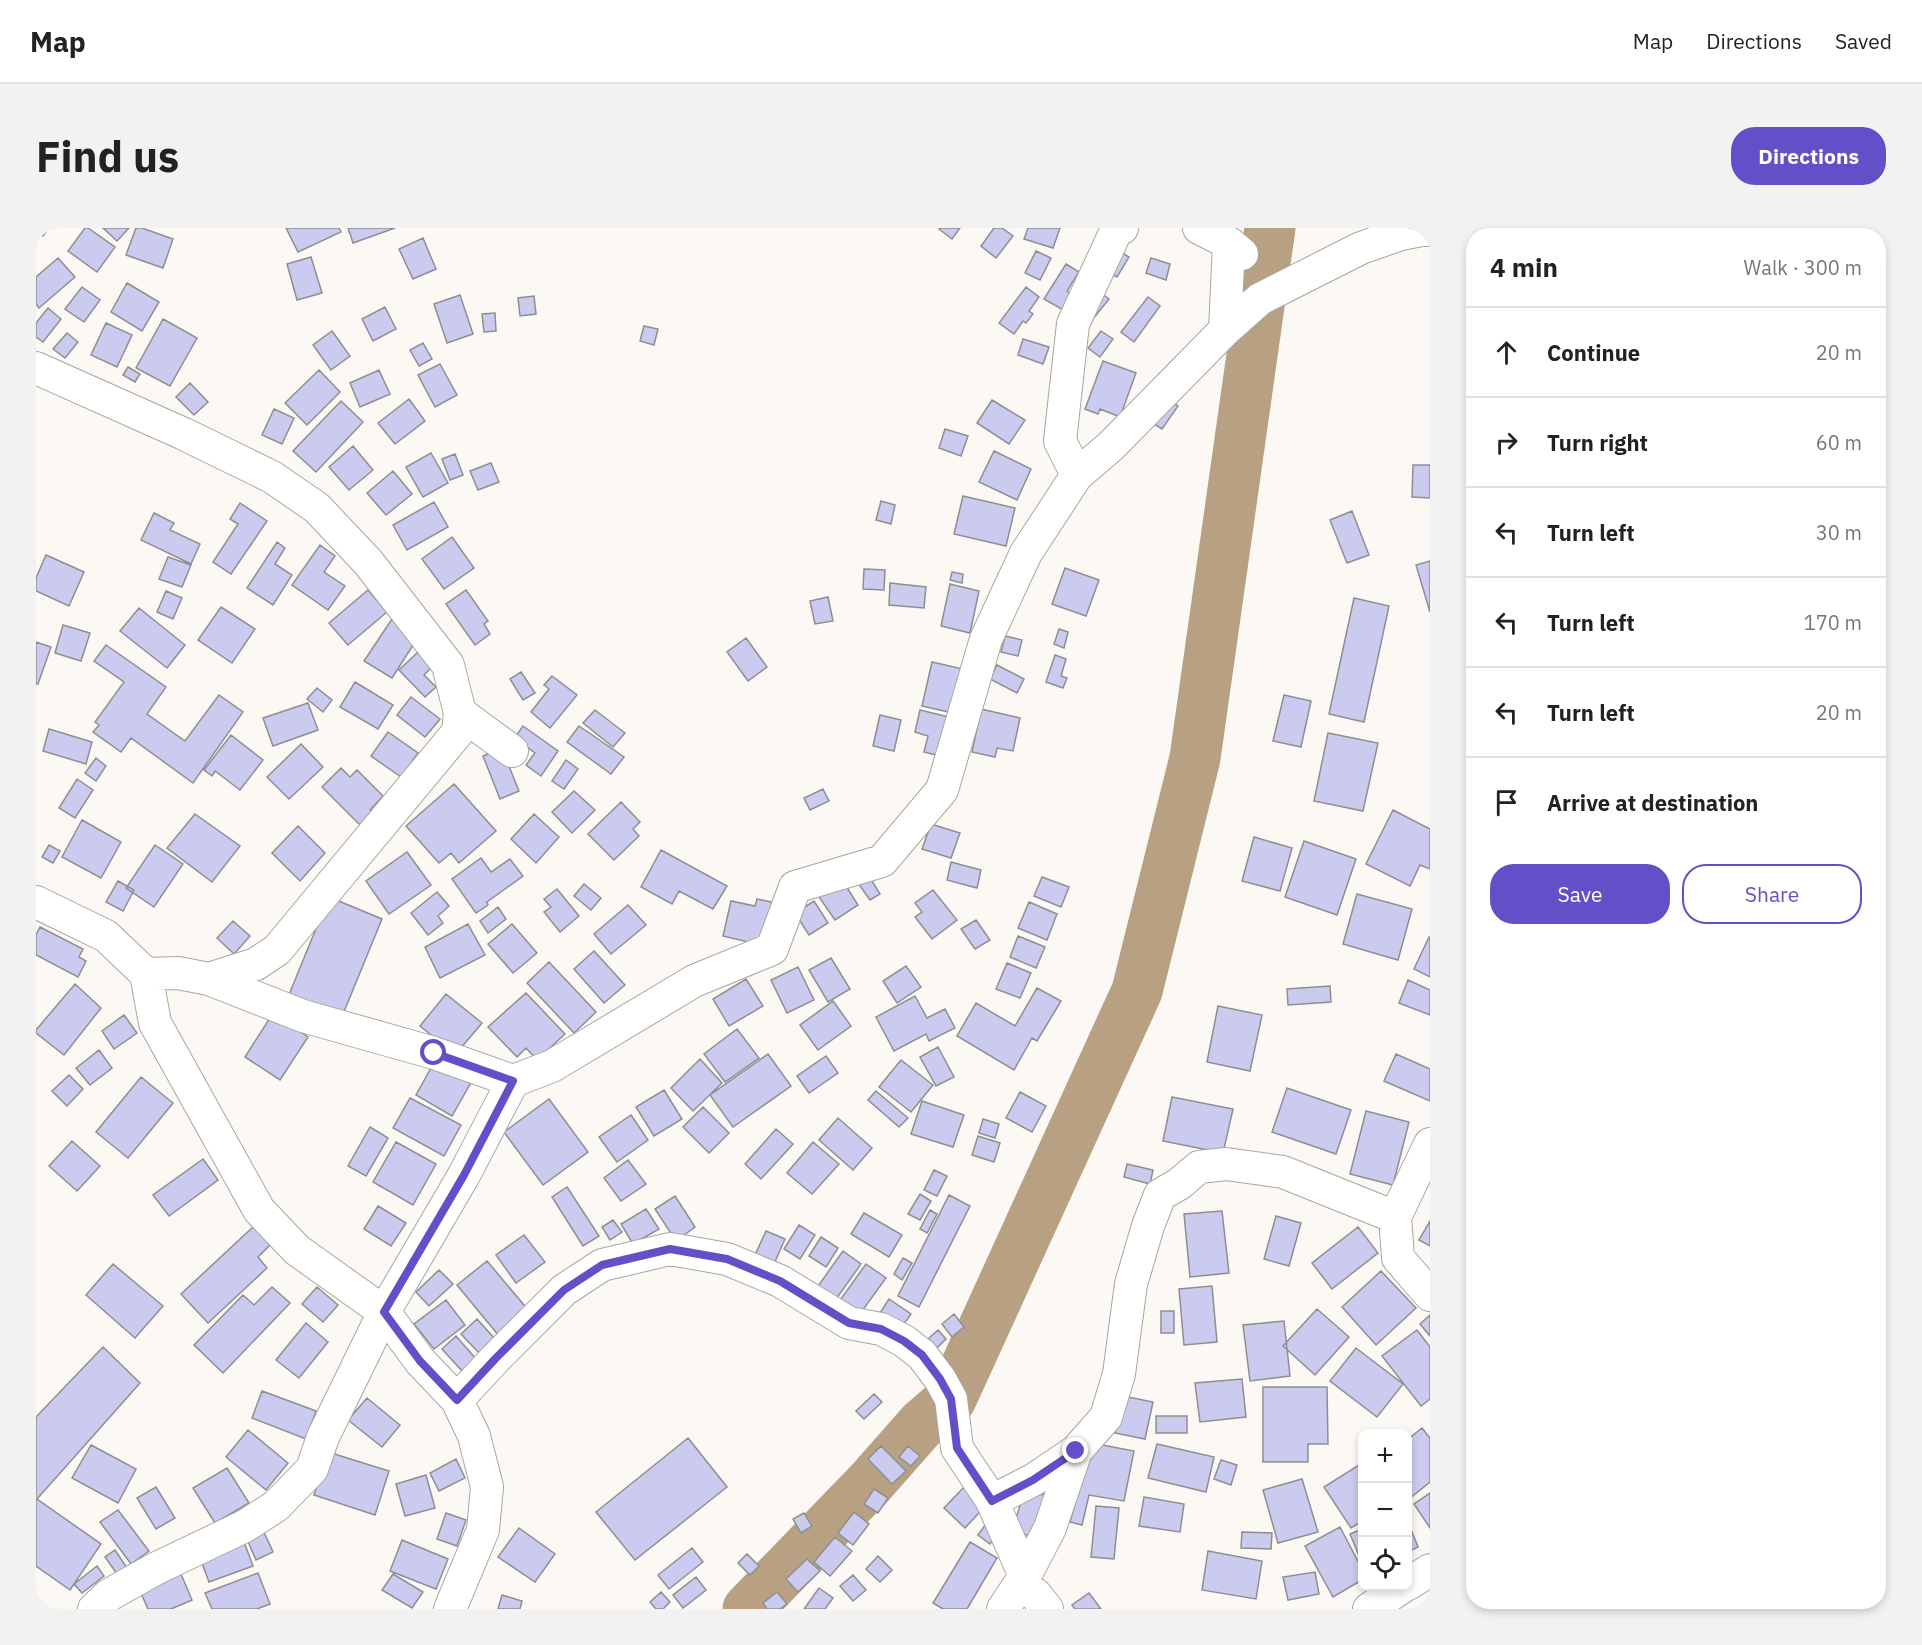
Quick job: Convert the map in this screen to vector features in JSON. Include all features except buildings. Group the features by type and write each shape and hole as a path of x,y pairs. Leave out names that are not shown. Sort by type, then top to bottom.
{"street":[{"path":"1077,475 1060,441 1073,324 1116,231 1122,228"},
{"path":"1199,228 1236,248 1225,330"},
{"path":"146,974 178,973 209,979 303,1016 434,1053 513,1081 552,1066 694,981 772,949 795,887 882,861 942,790 986,639 1026,553 1077,475 1111,446 1225,330 1260,299 1361,248 1401,234 1430,230"},
{"path":"36,368 184,434 272,477 317,508 368,562 448,665 460,713 458,732 277,951 256,964 209,979"},
{"path":"460,713 512,751"},
{"path":"36,902 106,936 146,974 155,1023 259,1210 297,1250 384,1312 420,1361 457,1400 474,1436 487,1487 483,1530 450,1609"},
{"path":"94,1609 109,1595 155,1569 245,1526 276,1506 312,1469 323,1437 384,1312 464,1175 513,1081"},
{"path":"1430,1144 1395,1217 1398,1258 1430,1295"},
{"path":"992,1501 1033,1480 1076,1451 1106,1417 1119,1374 1131,1284 1148,1226 1160,1195 1179,1184 1199,1167 1226,1164 1283,1172 1395,1217"},
{"path":"457,1400 564,1290 602,1265 670,1249 727,1259 780,1281 849,1323 881,1329 904,1341 922,1355 940,1379 951,1399 957,1448 992,1501 1023,1580 1047,1609"},
{"path":"1003,1609 1023,1580 1050,1528 1076,1451"},
{"path":"1369,1609 1419,1579"}],"waterway":[{"path":"748,1609 870,1483 922,1424 951,1399 1137,991 1195,758 1270,228"}],"route":[{"path":"434,1053 513,1081 464,1175 384,1312 420,1361 457,1400 564,1290 602,1265 670,1249 727,1259 780,1281 849,1323 881,1329 904,1341 922,1355 933,1368 951,1399 957,1448 992,1501 1033,1480 1076,1451"}]}
